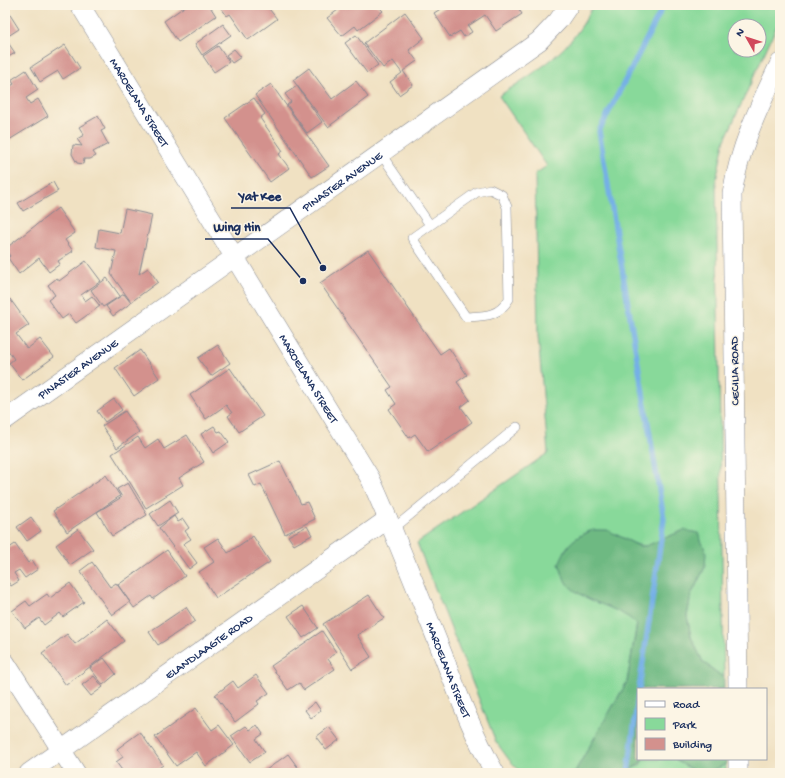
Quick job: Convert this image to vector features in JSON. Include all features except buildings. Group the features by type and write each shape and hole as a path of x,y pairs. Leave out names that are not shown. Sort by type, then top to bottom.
{"street":[{"name":"MAROELANA STREET","path":"80,5 370,478 391,524 461,701 495,773"},
{"name":"PINASTER AVENUE","path":"5,420 539,41 558,21 569,5"},
{"name":"CECILIA ROAD","path":"738,688 732,194 737,165 749,131 780,63"},
{"name":"ELANDLAAGTE ROAD","path":"29,773 200,650 391,524"},
{"path":"5,662 76,773"},
{"path":"738,760 738,773"}],"lane":[{"path":"380,154 430,225"},
{"path":"483,190 496,191 502,195 507,207 508,299 502,309 489,316 466,317 412,238 430,225 483,190"},
{"name":"ELANDLAAGTE ROAD","path":"391,524 517,427"}],"green space":[{"path":"593,5 780,5 780,19 767,48 767,18 727,18 727,58 762,58 724,142 716,181 724,678 703,662 691,637 687,616 691,595 705,567 646,546 635,544 599,530 579,536 565,550 584,596 626,614 637,623 627,682 575,773 522,773 510,761 496,742 417,543 548,453 538,336 535,174 547,166 499,96 541,68 565,47 585,21"},
{"path":"593,530 607,530 639,546 646,546 684,530 698,533 706,552 705,567 691,595 687,616 691,637 703,662 724,678 724,688 637,688 637,760 642,760 638,765 622,772 602,774 575,773 627,682 637,624 620,613 583,596 575,591 564,580 559,564 568,546 580,536"},
{"path":"642,760 676,760 710,772 726,764 726,773 623,773 640,765"},
{"path":"726,760 726,764 706,772 701,772 691,769 677,761"}],"waterway":[{"path":"639,688 664,519 599,131 664,5"},
{"path":"628,773 637,704"}],"place":[{"name":"Yat Kee","path":"323,268"},
{"name":"Wing Hin","path":"303,281"}]}
